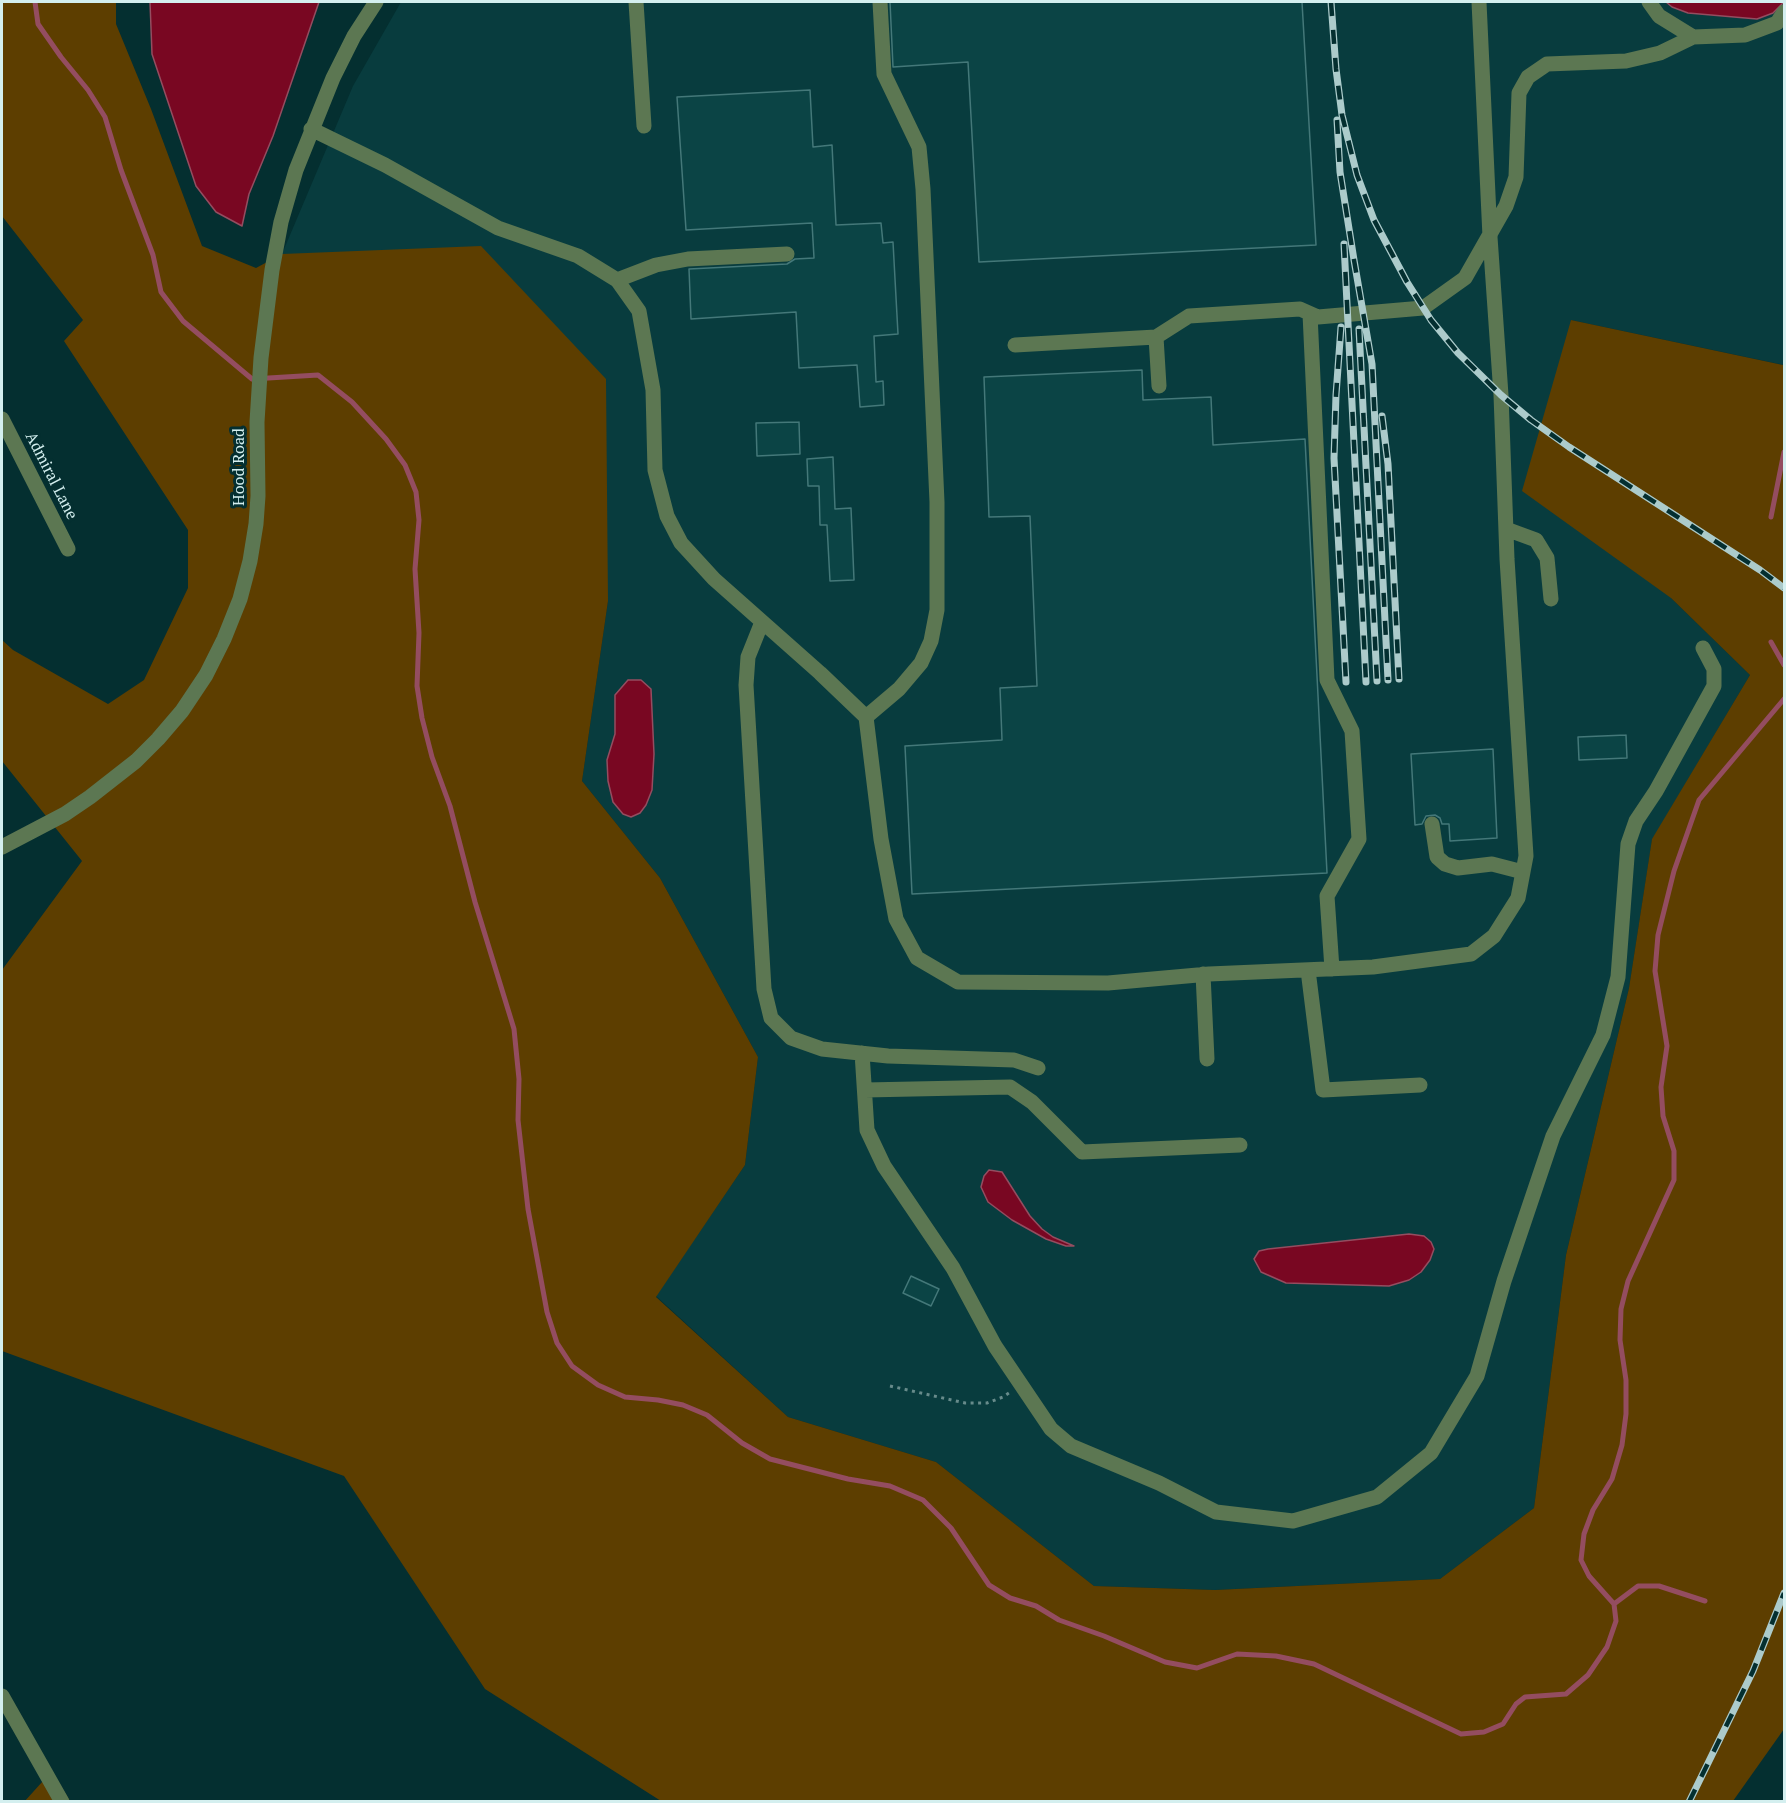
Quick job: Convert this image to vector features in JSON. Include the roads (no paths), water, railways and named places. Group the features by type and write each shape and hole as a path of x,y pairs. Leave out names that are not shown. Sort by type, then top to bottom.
{"street":[{"name":"Hood Road","path":"2,847 65,814 115,779 158,739 182,711 206,675 224,639 240,599 250,561 256,524 261,358 272,270 281,222 296,170 333,78 354,36 376,2"},
{"path":"636,2 644,126"},
{"path":"866,717 899,689 921,663 931,641 937,610 938,502 923,189 919,147 884,74 880,2"},
{"path":"311,129 385,165 498,228 578,256 617,280 639,311 652,390 655,470 667,516 681,543 714,579 866,717 881,839 896,919 917,957 958,982 1108,983 1203,974 1373,967 1471,954 1494,936 1518,898 1526,856 1506,530 1501,395 1490,237 1479,2"},
{"path":"1649,2 1659,16 1693,37"},
{"path":"1015,345 1156,337 1188,316 1300,309 1318,317 1423,308 1465,278 1506,206 1516,177 1519,93 1528,77 1547,64 1626,61 1660,52 1693,37 1745,35 1778,23 1785,12"},
{"path":"617,280 656,266 688,259 787,254"},
{"path":"1310,314 1327,680 1352,731 1359,839 1328,896 1332,969"},
{"path":"1156,337 1160,386"},
{"name":"Admiral Lane","path":"2,419 68,549"},
{"path":"1506,530 1536,540 1547,558 1551,599"},
{"path":"762,622 748,657 746,685 764,989 771,1018 791,1038 822,1049 888,1056 1014,1060 1038,1068"},
{"path":"862,1053 867,1130 884,1166 954,1268 995,1346 1051,1429 1071,1446 1159,1483 1216,1512 1293,1521 1377,1497 1431,1453 1476,1376 1504,1281 1553,1136 1603,1035 1618,977 1628,844 1636,821 1656,791 1714,686 1714,669 1703,648"},
{"path":"1432,824 1437,857 1445,864 1458,868 1492,864 1523,872"},
{"path":"1308,970 1323,1090 1420,1085"},
{"path":"1203,974 1207,1059"},
{"path":"865,1090 1010,1087 1032,1102 1082,1152 1240,1145"},
{"path":"2,1696 62,1802"}],"waterway":[{"path":"35,2 38,24 88,90 105,117 121,170 153,255 161,292 183,321 252,379 318,375 352,402 386,439 405,465 416,492 419,520 415,569 419,633 417,686 422,718 432,757 450,806 475,902 514,1029 519,1079 518,1120 528,1209 547,1312 557,1343 572,1366 598,1385 625,1397 683,1405 707,1415 742,1443 770,1459 848,1479 890,1486 923,1500 951,1528 989,1585 1010,1598 1036,1606 1059,1620 1165,1662 1197,1668 1237,1654 1276,1656 1314,1664 1461,1734 1484,1732 1503,1724 1516,1704 1525,1697 1566,1694 1588,1675 1607,1647 1616,1621 1614,1604 1589,1576 1581,1560 1584,1534 1593,1510 1612,1479 1622,1445 1626,1414 1626,1380 1620,1340 1621,1309 1628,1281 1674,1180 1674,1151 1663,1116 1661,1087 1667,1046 1655,971 1658,935 1674,871 1699,800 1784,699"},
{"path":"1771,517 1784,452"},
{"path":"1771,642 1784,665"},
{"path":"1614,1604 1638,1586 1659,1586 1705,1601"}],"railway":[{"path":"1331,2 1342,115 1357,175 1374,220 1407,282 1431,320 1458,353 1501,395 1531,420 1784,588"},
{"path":"1337,120 1340,172 1372,364 1388,680"},
{"path":"1344,244 1366,682"},
{"path":"1341,327 1334,458 1346,682"},
{"path":"1359,329 1377,681"},
{"path":"1382,416 1388,464 1399,679"},
{"path":"1689,1802 1753,1671 1784,1593"}]}
